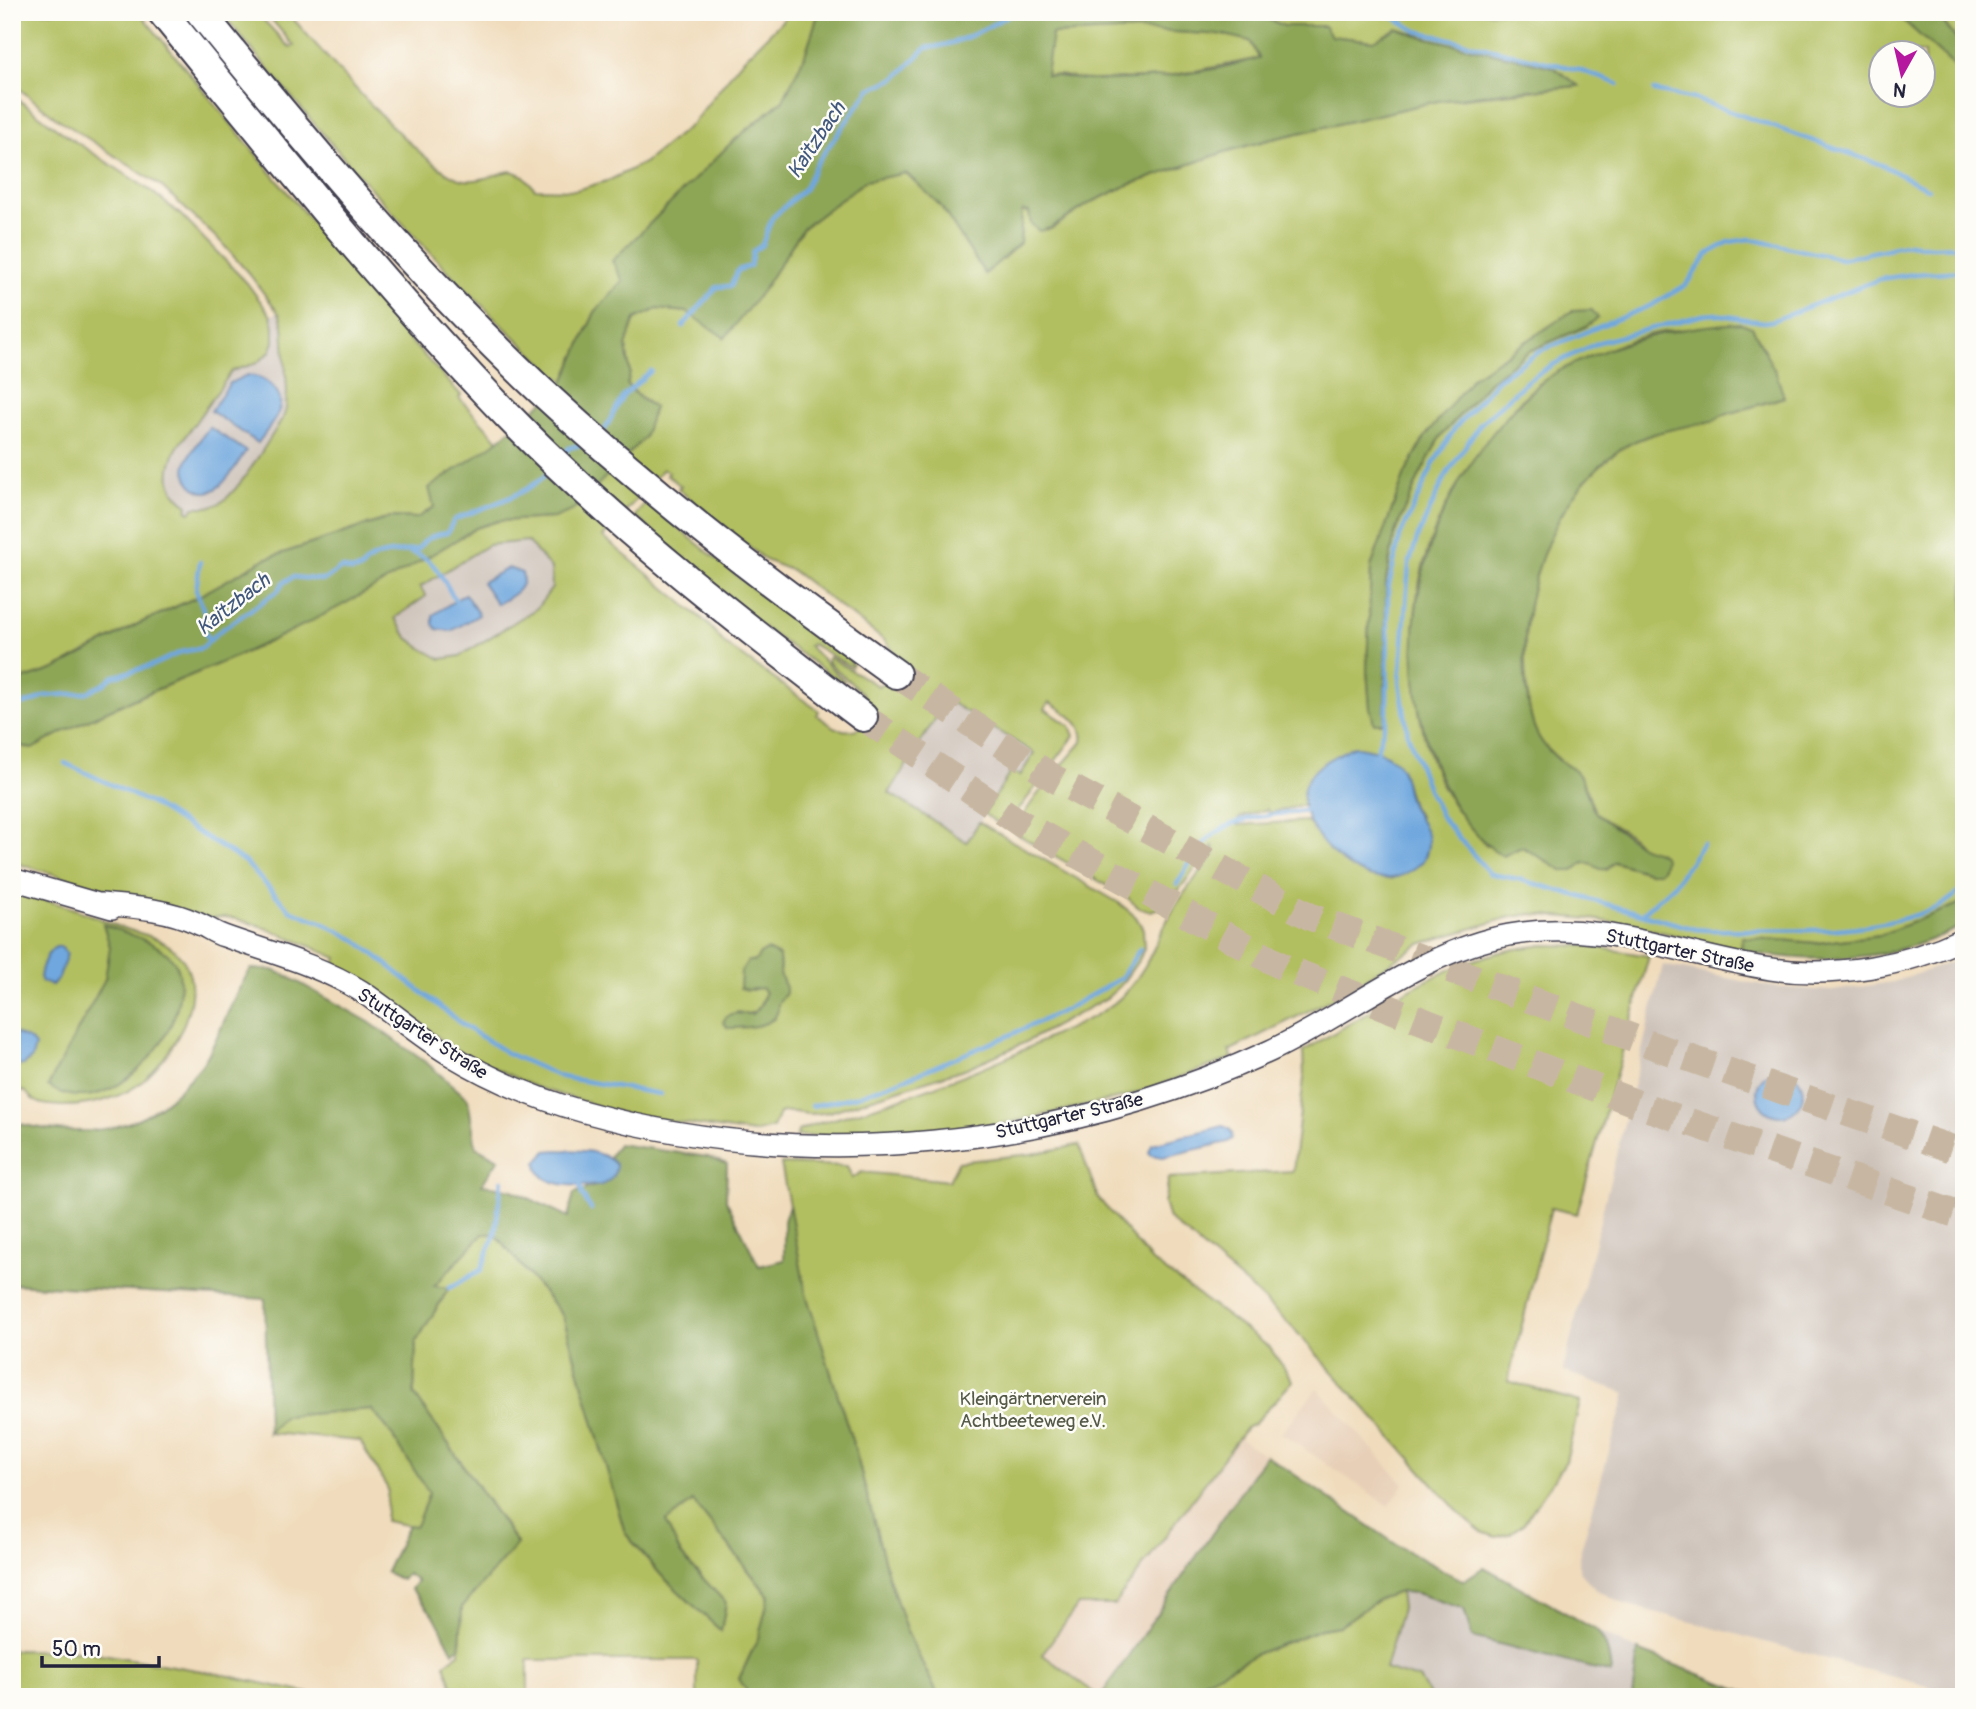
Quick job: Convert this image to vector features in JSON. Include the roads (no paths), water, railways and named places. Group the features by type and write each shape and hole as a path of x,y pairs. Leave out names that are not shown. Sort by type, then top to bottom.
{"highway":[{"path":"162,12 259,134 423,327 511,419 624,526 739,623 863,717"},
{"path":"200,12 300,134 433,281 539,389 654,491 771,585 896,674"}],"main road":[{"name":"Stuttgarter Straße","path":"12,879 101,904 146,922 190,933 219,934 323,970 363,993 447,1053 530,1095 649,1127 706,1136 820,1145 960,1138 1035,1127 1112,1110 1169,1091 1262,1054 1307,1033 1423,965 1463,947 1507,935 1538,932 1608,933 1773,969 1804,971 1878,966 1922,955 1964,938"}],"water":[{"path":"247,375 268,383 278,393 280,400 277,415 258,443 211,411 230,383"},
{"path":"209,427 246,451 223,483 208,492 200,491 191,484 185,469 190,454"},
{"path":"508,568 522,573 522,584 512,596 497,604 482,582"},
{"path":"465,594 479,615 451,631 437,629 433,624 433,615"},
{"path":"1354,746 1386,755 1395,761 1402,772 1411,805 1427,833 1428,840 1425,857 1408,872 1389,878 1369,876 1350,867 1317,835 1307,816 1303,797 1311,775 1328,760"},
{"path":"56,947 61,947 67,954 59,977 52,985 42,982 40,977 45,960"},
{"path":"12,1032 30,1040 35,1046 32,1058 24,1065 12,1066"},
{"path":"1780,1070 1796,1077 1803,1093 1796,1109 1780,1116 1764,1109 1757,1093 1764,1077"},
{"path":"1223,1126 1232,1132 1232,1139 1228,1142 1163,1157 1151,1155 1149,1152 1152,1144"},
{"path":"546,1151 589,1151 604,1156 616,1165 614,1175 601,1185 573,1186 544,1178 537,1162"}],"waterway":[{"name":"Kaitzbach","path":"683,326 717,287 731,286 738,270 750,266 753,251 762,245 772,218 805,188 816,164 870,89 896,78 926,48 961,40 1014,12"},
{"path":"1385,12 1417,31 1580,70 1618,84"},
{"path":"1654,91 1695,99 1882,165 1928,189"},
{"path":"1375,756 1387,717 1388,589 1400,536 1434,463 1455,428 1499,378 1542,350 1652,305 1686,285 1708,254 1729,242 1750,239 1842,259 1909,244 1932,247 1964,246"},
{"path":"1964,271 1880,279 1772,321 1763,322 1716,314 1703,315 1599,342 1552,365 1527,381 1480,424 1445,477 1418,536 1409,564 1400,682 1408,735 1428,789 1442,818 1490,874 1518,879 1695,929 1708,930 1824,930 1882,923 1938,907 1964,888"},
{"name":"Kaitzbach","path":"603,433 623,396 651,371"},
{"name":"Kaitzbach","path":"562,456 569,448 584,444"},
{"name":"Kaitzbach","path":"12,707 44,696 85,693 112,677 153,665 181,652 202,648 217,633 278,591 284,582 293,577 324,580 341,568 351,571 361,569 379,556 418,549 430,537 447,533 454,520 529,488 550,471"},
{"path":"410,552 432,564 455,600"},
{"path":"200,562 196,590 205,614 204,631 210,641"},
{"path":"65,763 152,804 245,862 290,910 356,940 463,1025 507,1053 561,1077 660,1094"},
{"path":"1177,884 1204,844 1226,827 1247,819 1305,811 1307,808"},
{"path":"1643,913 1673,886 1703,843"},
{"path":"812,1106 857,1096 907,1078 1067,1009 1121,978 1140,949"},
{"path":"449,1288 481,1270 495,1234 502,1180"},
{"path":"580,1186 591,1209"}],"tunnel":[{"path":"896,674 1055,779 1311,917 1660,1048 1964,1153"},
{"path":"863,717 1020,823 1287,969 1643,1106 1964,1217"}],"park label":[{"name":"Kleingärtnerverein Achtbeeteweg e.V.","path":"1033,1409"}]}
